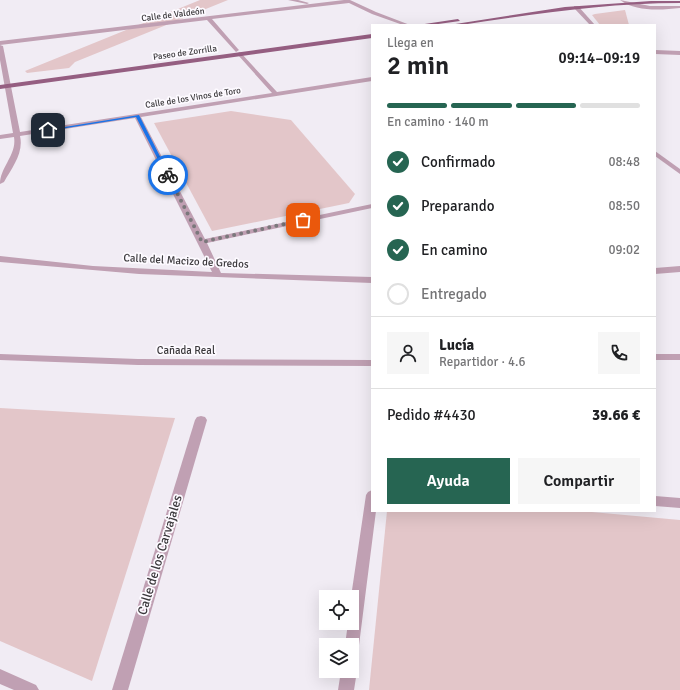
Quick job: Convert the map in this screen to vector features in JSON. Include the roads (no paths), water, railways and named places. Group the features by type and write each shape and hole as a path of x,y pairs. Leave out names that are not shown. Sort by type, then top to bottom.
{"main road":[{"path":"428,24 608,0"},
{"path":"602,4 624,1 680,2"},
{"path":"457,24 578,4 638,5"},
{"name":"Paseo de Zorrilla","path":"238,52 371,32"},
{"name":"Paseo de Zorrilla","path":"0,87 5,83 371,36"}],"street":[{"path":"290,0 318,5"},
{"path":"347,1 374,13 405,24"},
{"name":"Calle de Valdeón","path":"0,44 347,1"},
{"path":"624,1 638,5 680,8"},
{"path":"578,4 591,24"},
{"path":"208,18 276,94"},
{"path":"0,44 5,83 18,134 14,157 0,182"},
{"path":"656,52 680,53"},
{"name":"Calle de los Vinos de Toro","path":"0,137 371,79"},
{"path":"138,116 218,275"},
{"path":"656,154 680,172"},
{"path":"202,242 371,206"},
{"name":"Calle del Macizo de Gredos","path":"0,259 97,268 218,275 371,280"},
{"path":"656,271 680,270"},
{"name":"Cañada Real","path":"0,356 138,362 371,363"},
{"path":"656,357 680,357"},
{"name":"Calle de los Carvajales","path":"120,690 200,420"},
{"path":"656,501 680,504"},
{"path":"353,638 371,502"},
{"path":"0,676 31,690"},
{"path":"346,690 347,678"}]}
